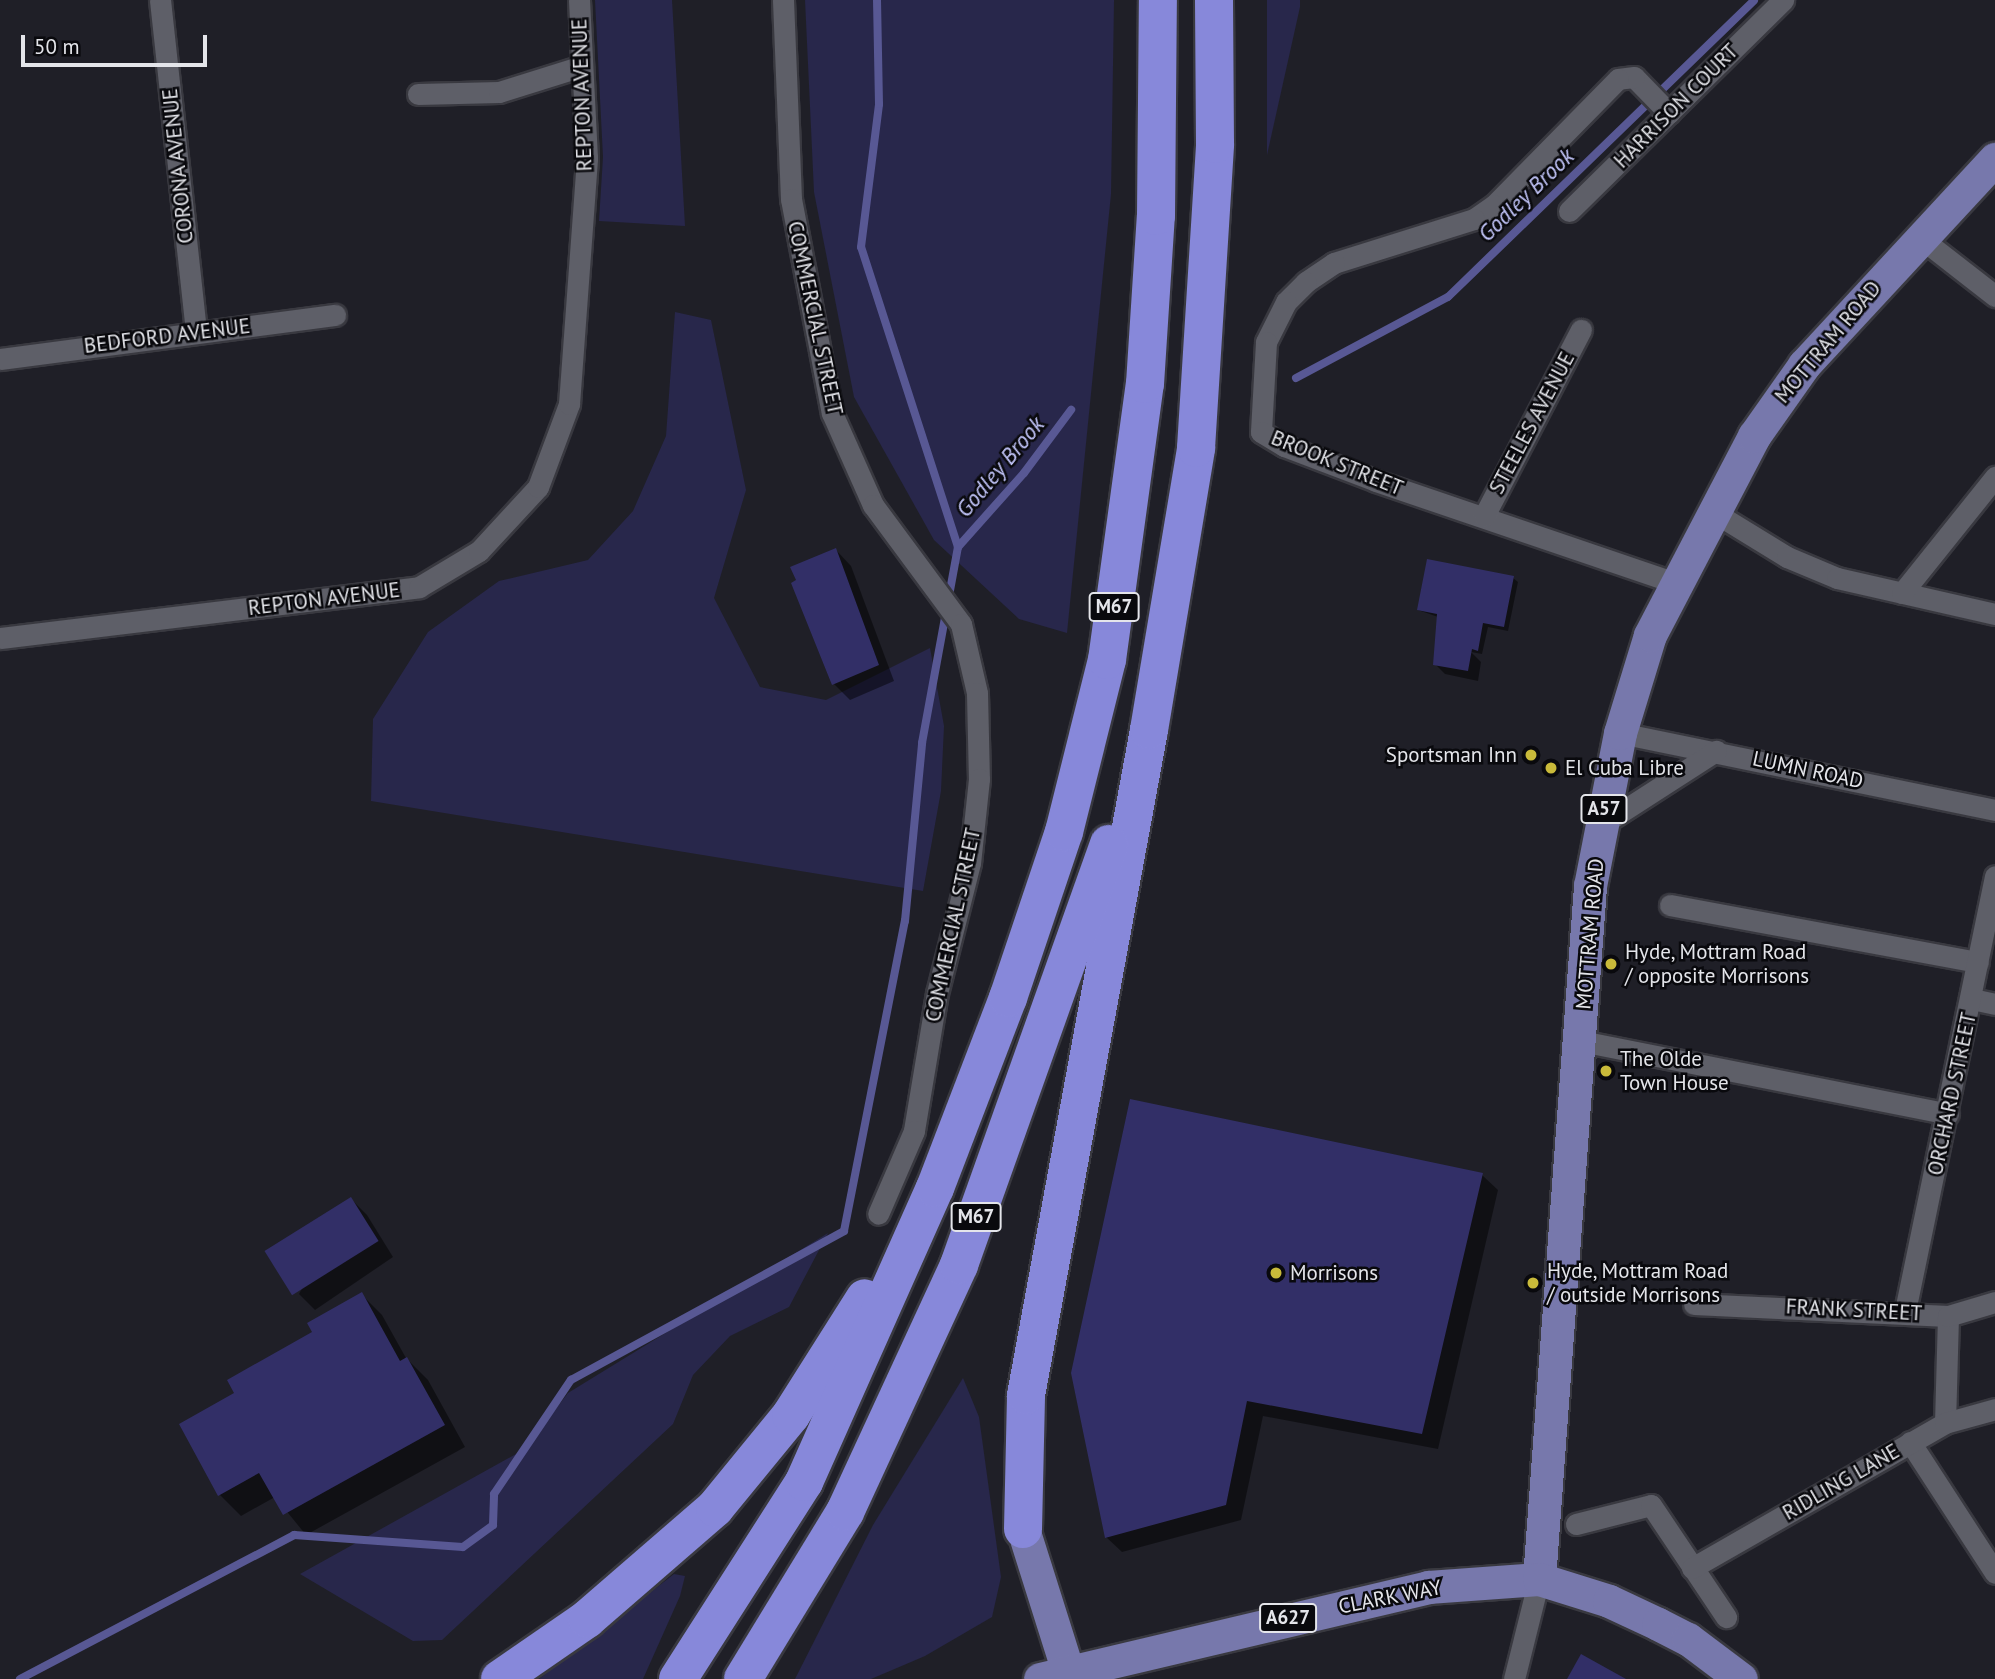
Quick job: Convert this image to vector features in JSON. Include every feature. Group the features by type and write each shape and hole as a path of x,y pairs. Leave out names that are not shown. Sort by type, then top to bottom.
{"highway":[{"name":"M67","path":"678,1679 804,1482 935,1188 1009,998 1064,832 1107,660 1145,384 1156,216 1158,0"},
{"name":"M67","path":"1023,1529 1026,1395 1149,730 1196,448 1215,144 1214,0"},
{"name":"M67","path":"743,1679 845,1512 959,1265 1149,730"},
{"name":"M67","path":"500,1679 587,1619 715,1508 747,1473 791,1415 935,1188"}],"main road":[{"name":"MOTTRAM ROAD","path":"1539,1579 1581,1041 1590,886 1620,733 1650,635 1712,511 1754,436 1804,365 1918,236 1995,159"},
{"name":"A627","path":"1023,1529 1060,1677"},
{"name":"A627","path":"1539,1579 1609,1601 1658,1624 1688,1639 1741,1679"},
{"name":"CLARK WAY","path":"1060,1677 1428,1587 1539,1579"}],"street":[{"name":"CORONA AVENUE","path":"160,0 196,332"},
{"name":"REPTON AVENUE","path":"0,638 419,587 479,551 538,487 569,404 587,159 579,0"},
{"name":"COMMERCIAL STREET","path":"783,0 791,199 832,413 873,505 961,624 977,693 979,779 971,863 937,993 914,1131 878,1214"},
{"name":"HARRISON COURT","path":"1569,211 1667,111 1783,0"},
{"path":"418,94 499,92 582,66"},
{"name":"BROOK STREET","path":"1667,111 1634,77 1618,79 1494,205 1474,219 1334,263 1286,302 1266,342 1261,432 1284,446 1376,481 1676,583"},
{"path":"1918,236 1995,296"},
{"name":"BEDFORD AVENUE","path":"0,359 335,315"},
{"name":"STEELES AVENUE","path":"1484,516 1581,330"},
{"path":"1902,593 1995,477"},
{"path":"1712,511 1787,556 1836,578 1995,614"},
{"name":"LUMN ROAD","path":"1620,733 1995,810"},
{"path":"1601,825 1716,751"},
{"name":"ORCHARD STREET","path":"1905,1311 1972,999 1995,876"},
{"path":"1670,905 1978,962"},
{"path":"1972,999 1995,1004"},
{"path":"1581,1041 1948,1114"},
{"path":"1948,1316 1995,1302"},
{"name":"FRANK STREET","path":"1694,1304 1905,1311 1948,1316 1945,1423"},
{"name":"RIDLING LANE","path":"1692,1568 1945,1423 1995,1409"},
{"path":"1910,1442 1995,1573"},
{"path":"1576,1524 1651,1505 1726,1618"},
{"path":"1514,1679 1521,1668 1539,1579"}],"shaded area":[{"path":"595,0 672,0 685,226 599,221 603,157"},
{"path":"805,0 1114,0 1111,194 1067,633 1019,619 934,540 854,397 814,192"},
{"path":"1267,0 1300,0 1300,7 1267,155"},
{"path":"675,312 711,320 746,490 714,598 760,687 826,700 930,648 944,726 941,791 923,891 371,801 373,719 428,632 499,581 588,560 633,511 666,436"},
{"path":"828,1233 789,1307 730,1336 693,1375 673,1424 442,1640 413,1641 300,1574 525,1449 568,1393"},
{"path":"963,1378 979,1417 1001,1577 992,1617 925,1656 871,1679 795,1679 873,1525"},
{"path":"674,1574 685,1576 680,1596 643,1679 539,1679"}],"building":[{"path":"836,548 879,665 832,685 791,583 796,580 790,567"},
{"path":"1427,559 1514,576 1504,627 1483,623 1478,651 1472,649 1468,671 1433,665 1437,614 1417,610"},
{"name":"Morrisons","path":"1130,1099 1483,1173 1422,1434 1247,1401 1226,1505 1105,1538 1071,1373"},
{"path":"351,1197 379,1241 292,1295 264,1251"},
{"path":"362,1292 400,1361 407,1357 445,1425 283,1515 259,1473 218,1496 179,1424 234,1393 227,1380 312,1332 307,1323"},
{"path":"1581,1654 1626,1679 1567,1679"}],"waterway":[{"path":"20,1679 294,1535 463,1547 493,1525 494,1494 571,1380 844,1231 905,921 922,743 958,547 861,247 879,104 877,0"},
{"name":"Godley Brook","path":"1296,378 1448,297 1754,0"},
{"name":"Godley Brook","path":"958,547 1024,473 1071,410"}],"place":[{"name":"Sportsman Inn","path":"1531,755"},
{"name":"El Cuba Libre","path":"1551,768"},
{"name":"Hyde, Mottram Road / opposite Morrisons","path":"1611,964"},
{"name":"The Olde Town House","path":"1606,1071"},
{"name":"Morrisons","path":"1276,1273"},
{"name":"Hyde, Mottram Road / outside Morrisons","path":"1533,1283"}]}
